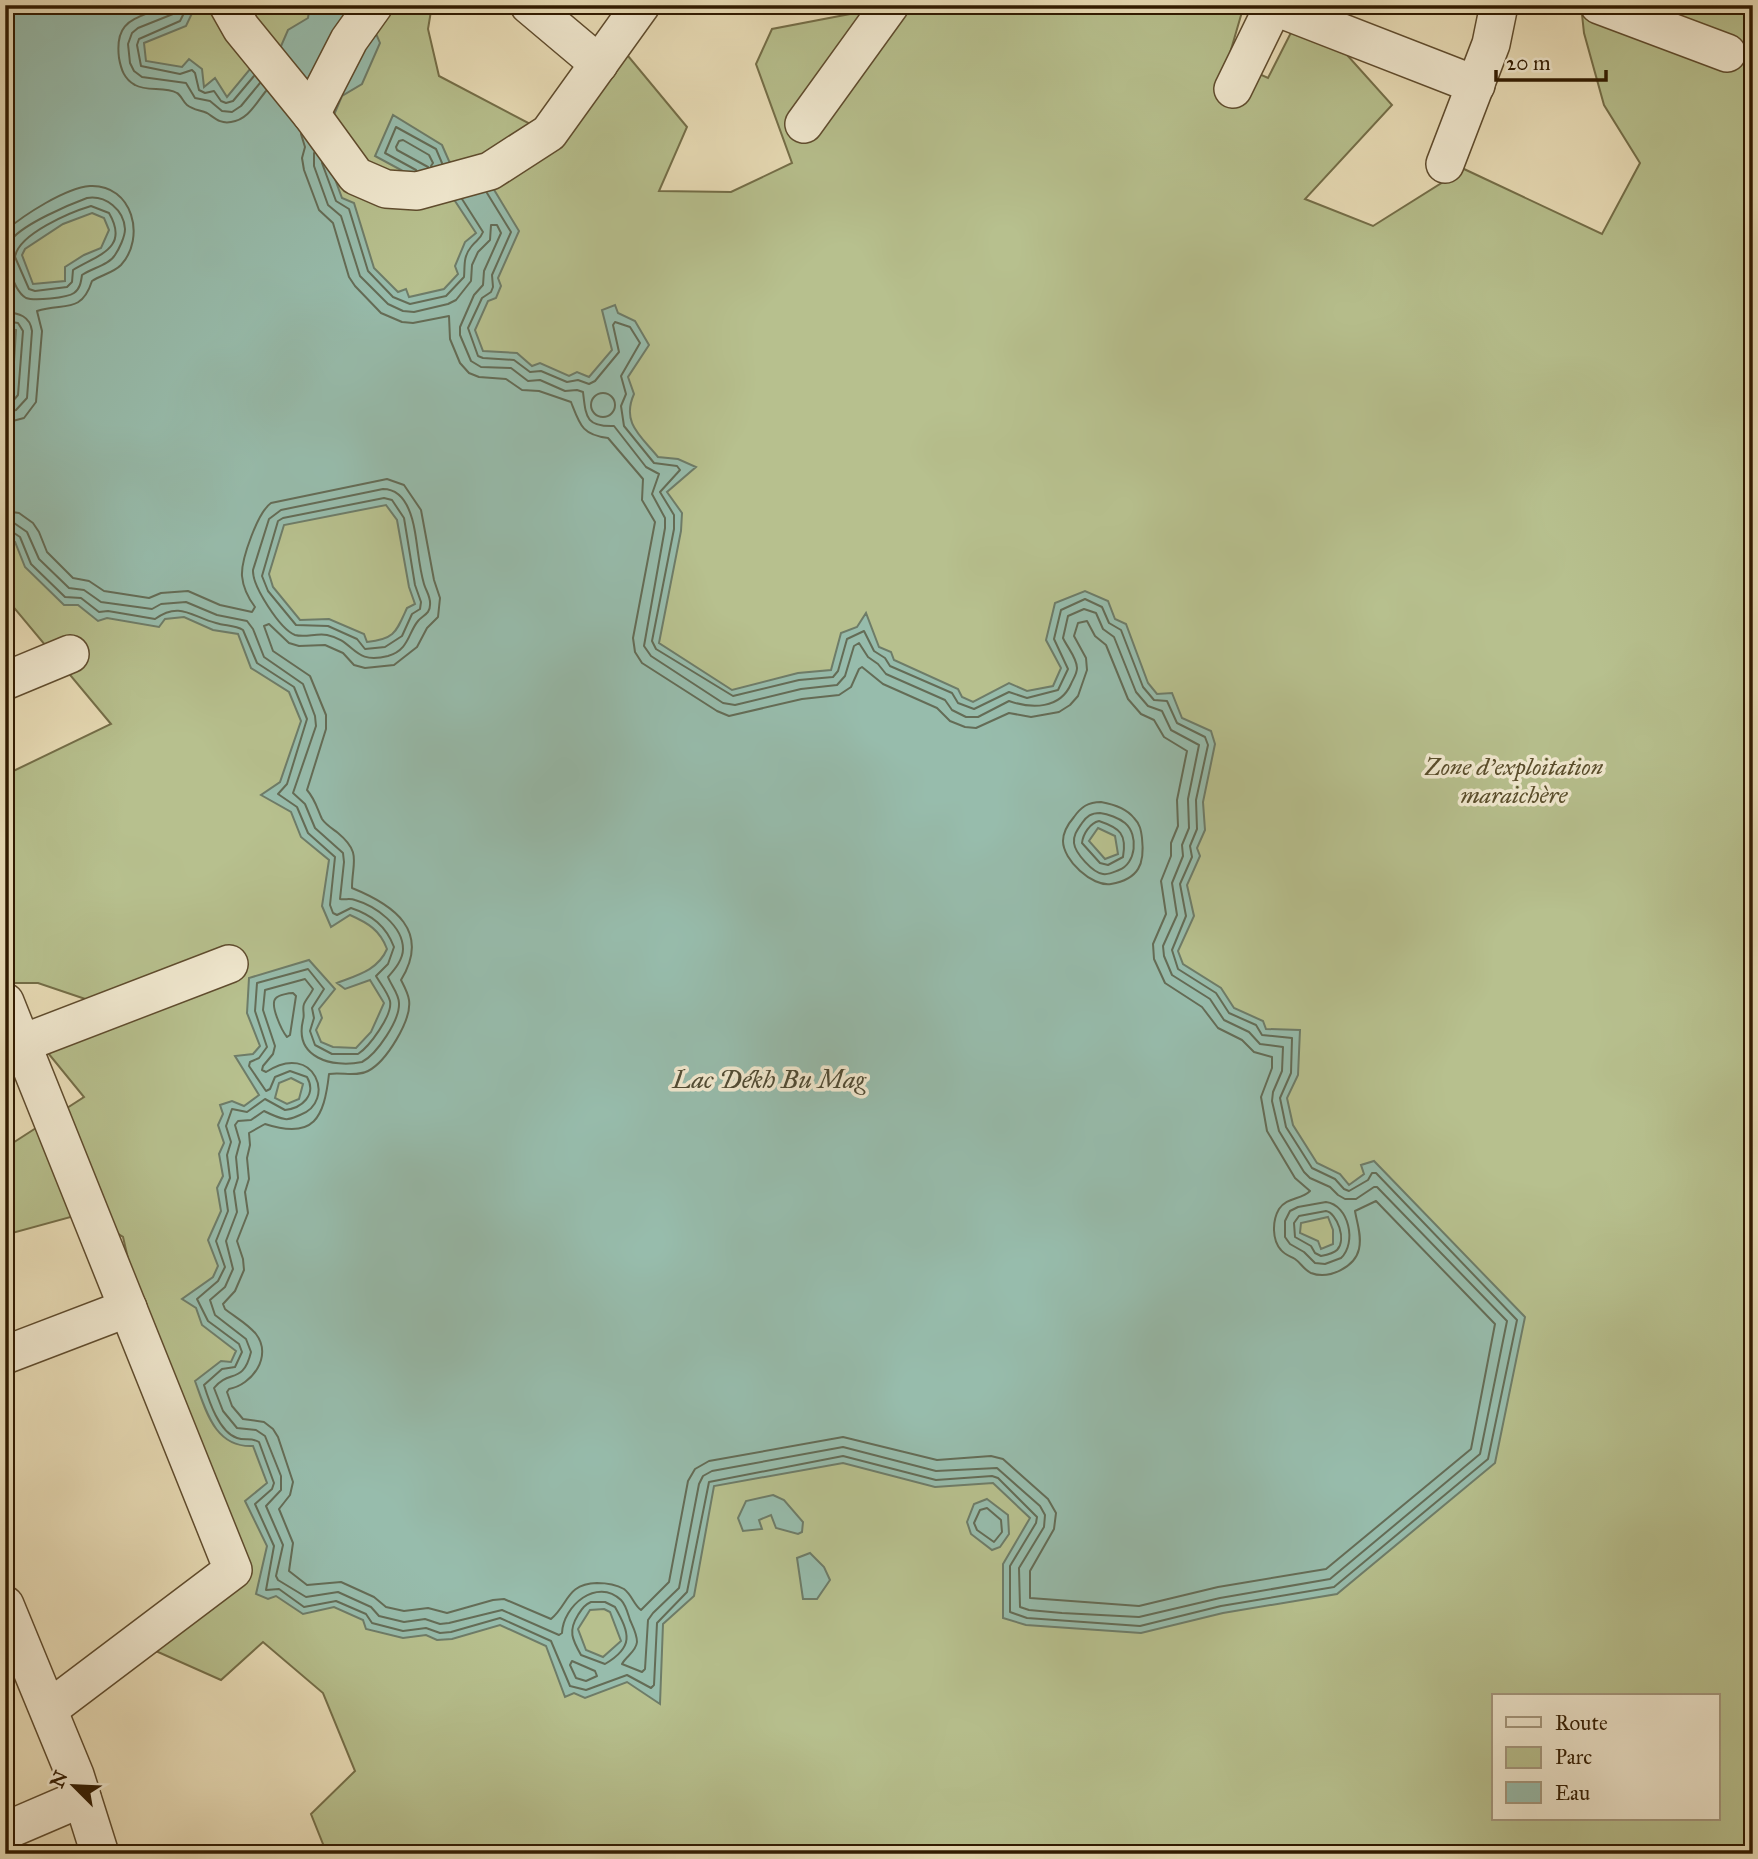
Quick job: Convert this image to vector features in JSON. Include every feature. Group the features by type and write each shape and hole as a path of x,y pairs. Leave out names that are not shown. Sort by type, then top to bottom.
{"street":[{"path":"228,5 241,28 311,114 356,176 386,189 417,191 490,171 549,134 641,5"},
{"path":"311,114 349,40 374,5"},
{"path":"530,5 599,64"},
{"path":"804,124 890,5"},
{"path":"1445,164 1491,44 1499,5"},
{"path":"1599,5 1727,53"},
{"path":"1233,89 1274,6 1476,85"},
{"path":"5,681 70,654"},
{"path":"14,1047 229,964"},
{"path":"5,1002 14,1047 128,1308 233,1570 49,1709"},
{"path":"5,1355 128,1308"},
{"path":"5,1605 49,1709 100,1854"},
{"path":"5,1831 82,1798"}],"green space":[{"name":"Zone d'exploitation maraichère","path":"5,5 432,5 428,29 439,76 534,126 614,39 687,127 659,191 731,192 792,163 756,64 772,29 897,5 1244,5 1228,60 1268,78 1304,7 1392,105 1305,199 1373,226 1464,169 1602,234 1640,163 1604,105 1584,33 1581,5 1753,5 1753,1854 327,1854 311,1814 355,1771 323,1693 263,1642 221,1680 149,1648 221,1595 142,1319 123,1237 85,1213 5,1235 5,1148 84,1097 35,1037 103,1005 38,983 5,983 5,775 111,724 5,597"}],"water":[{"name":"Lac Dékh Bu Mag","path":"5,5 203,5 194,9 186,26 144,43 146,61 182,67 189,59 202,69 204,87 215,78 227,97 250,69 275,60 288,30 308,18 310,5 345,6 361,12 368,19 380,43 362,84 342,96 327,131 328,160 342,198 354,203 374,268 398,292 406,289 409,297 444,289 458,274 455,266 465,242 476,233 453,198 375,156 393,115 442,145 449,161 493,188 519,231 498,278 501,286 496,298 488,301 475,330 483,351 517,353 532,366 540,363 569,376 577,372 589,377 612,350 602,310 615,305 618,313 635,321 649,345 628,377 634,394 631,421 658,457 678,459 696,467 667,492 682,513 681,531 659,643 732,690 798,673 831,670 841,633 857,627 866,613 879,647 891,652 894,660 958,689 962,697 973,702 1009,683 1027,691 1053,686 1061,668 1046,640 1055,603 1085,591 1108,601 1115,619 1126,624 1148,683 1157,694 1172,693 1182,718 1211,731 1215,744 1203,802 1205,830 1197,848 1200,856 1187,885 1194,916 1178,951 1183,964 1221,988 1234,1008 1263,1021 1266,1029 1300,1030 1298,1075 1287,1098 1293,1125 1317,1163 1340,1174 1349,1185 1364,1174 1361,1165 1374,1161 1525,1317 1495,1463 1337,1594 1223,1613 1141,1633 1026,1625 1003,1618 1003,1564 1030,1518 993,1483 935,1487 843,1463 714,1486 694,1596 663,1624 660,1704 627,1682 585,1698 574,1693 565,1697 546,1646 500,1625 452,1639 437,1640 426,1635 403,1638 366,1629 363,1620 334,1607 303,1614 276,1596 268,1599 256,1594 267,1546 245,1501 267,1483 253,1446 229,1441 214,1426 195,1381 221,1361 231,1362 236,1351 202,1325 196,1308 182,1299 213,1277 218,1266 208,1240 221,1211 217,1188 223,1176 219,1154 224,1143 218,1125 223,1114 220,1105 232,1101 244,1106 259,1095 235,1056 253,1054 260,1046 247,1013 249,978 309,960 335,989 319,1009 322,1018 316,1030 321,1042 333,1047 356,1048 371,1032 384,1003 370,980 345,989 337,983 373,967 387,949 373,928 350,915 331,927 322,906 329,860 301,837 291,812 261,795 280,782 301,721 289,692 251,668 238,634 213,630 184,617 165,619 159,627 107,618 98,621 78,605 64,605 25,567 15,542 5,535 5,399 12,394 16,330 5,328","holes":["92,213 104,218 109,230 101,248 65,267 65,281 33,284 22,255 25,249 63,224","386,505 397,520 409,587 415,604 407,608 393,633 384,639 367,642 364,634 329,619 300,620 273,587 269,574 284,525","1098,828 1115,836 1118,854 1105,859 1089,841","291,1078 303,1084 299,1099 287,1104 275,1098 279,1083","1328,1217 1333,1230 1333,1244 1321,1249 1318,1241 1300,1233 1301,1223","604,1609 610,1612 621,1641 603,1657 586,1650 578,1629 590,1610"]},
{"path":"773,1495 784,1500 803,1522 802,1532 798,1534 776,1528 771,1515 759,1520 762,1529 743,1531 738,1518 746,1501"},
{"path":"987,1499 1008,1515 1009,1534 1000,1547 992,1550 971,1534 967,1522 974,1504"},
{"path":"810,1553 824,1567 830,1580 817,1599 803,1599 797,1558"}]}
